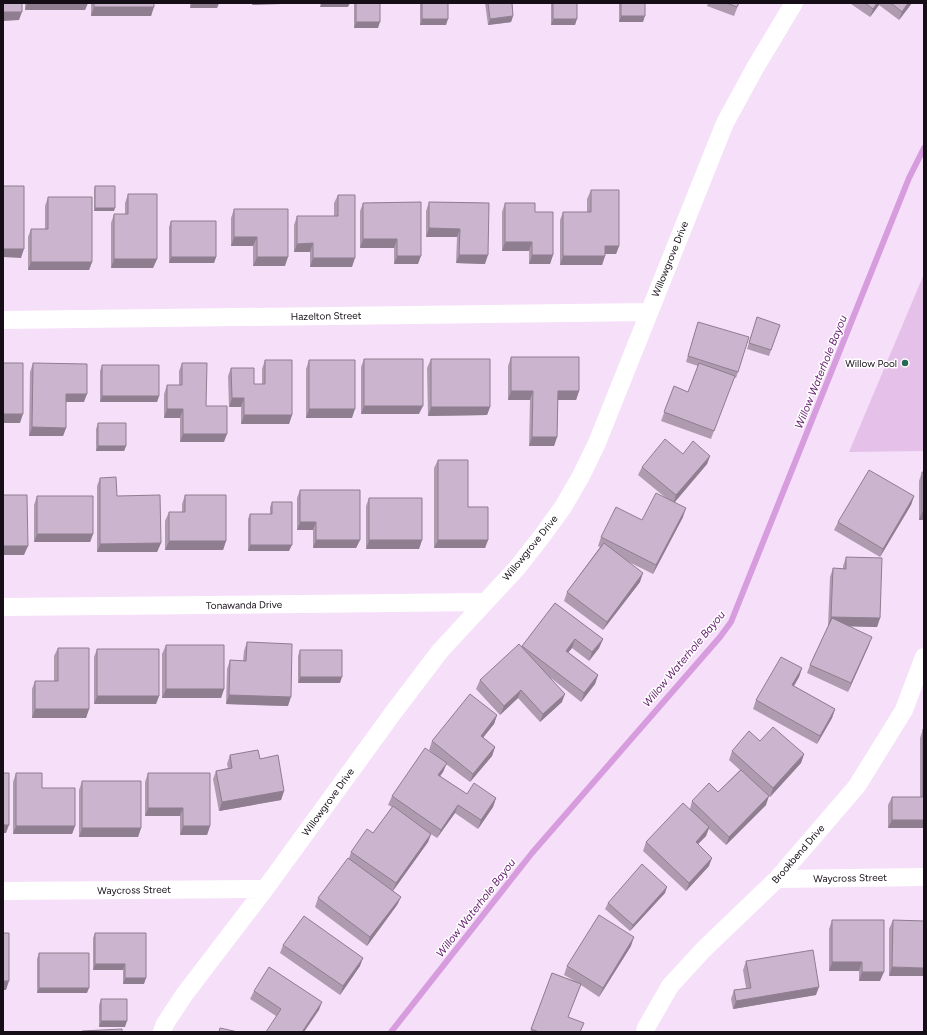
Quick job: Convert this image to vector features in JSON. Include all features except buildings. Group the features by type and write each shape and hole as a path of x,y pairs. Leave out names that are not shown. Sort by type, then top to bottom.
{"street":[{"name":"Willowgrove Drive","path":"162,1032 165,1024 184,995 440,651 517,568 562,507 581,476 597,443 725,123 755,68 794,3"},
{"name":"Hazelton Street","path":"3,320 649,312"},
{"name":"Tonawanda Drive","path":"3,607 484,602"},
{"name":"Brookbend Drive","path":"645,1032 670,986 704,949 777,879 857,786 904,710 924,657"},
{"name":"Waycross Street","path":"777,879 924,877"},
{"name":"Waycross Street","path":"3,891 265,888"}],"shaded area":[{"name":"Willow Pool","path":"924,274 924,451 849,452"}],"waterway":[{"name":"Willow Waterhole Bayou","path":"391,1032 532,853 720,637 731,622 909,178 924,148"}],"place":[{"name":"Willow Pool","path":"905,363"}]}
